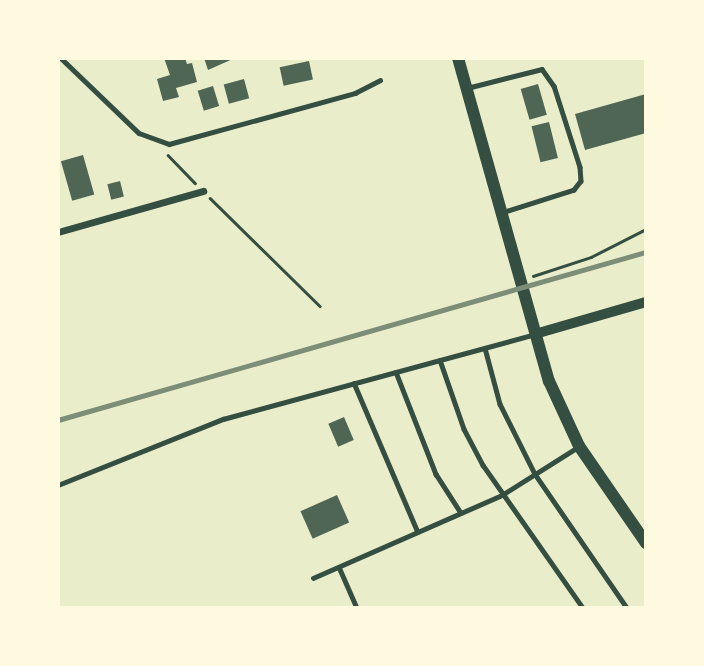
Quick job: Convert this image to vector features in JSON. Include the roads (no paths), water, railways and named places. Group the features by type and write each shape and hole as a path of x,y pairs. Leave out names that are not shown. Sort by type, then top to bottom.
{"main road":[{"path":"458,58 549,381 579,446 646,542"}],"street":[{"path":"58,232 203,191"},
{"path":"535,334 646,302"}],"lane":[{"path":"61,58 139,133 156,142 181,143 355,93 380,80"},
{"path":"467,88 542,69 554,86 580,167 581,181 574,190 501,213"},
{"path":"58,485 223,419 535,334"},
{"path":"485,348 496,392 535,474 627,608"},
{"path":"440,360 464,429 502,495 583,608"},
{"path":"396,372 436,474 461,513"},
{"path":"354,383 418,532"},
{"path":"313,578 502,495 579,446"},
{"path":"339,567 357,608"}],"railway":[{"path":"58,420 646,252"}]}
